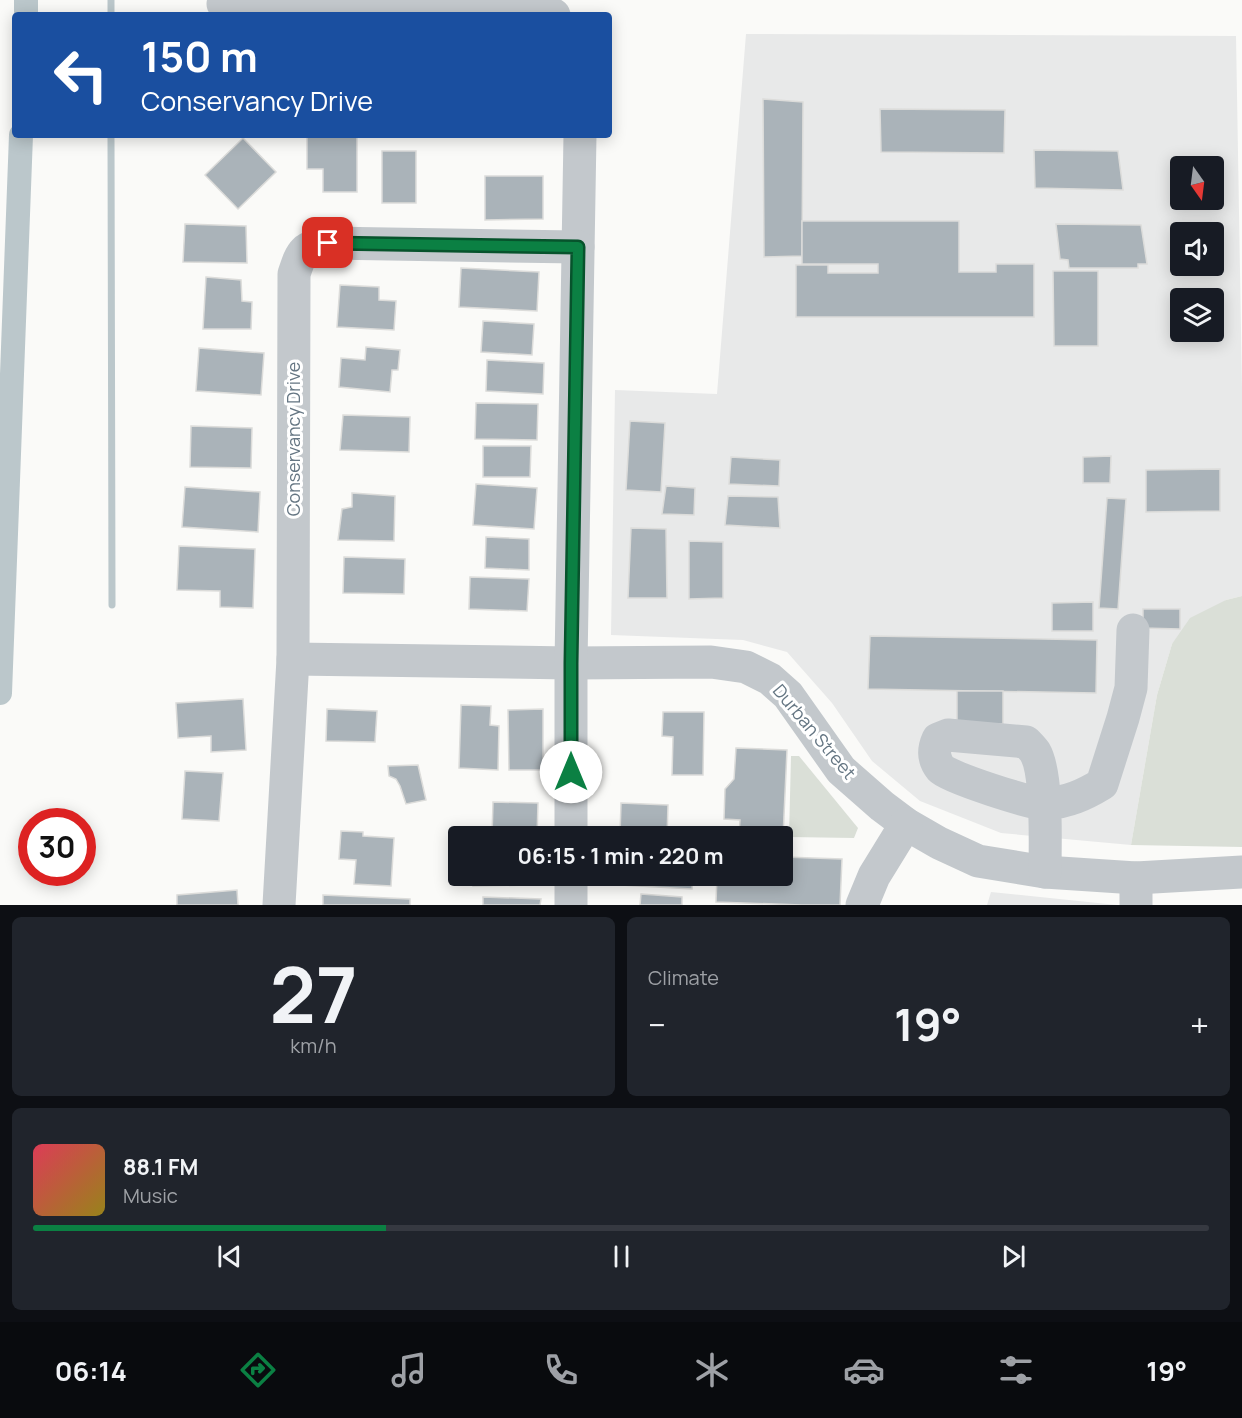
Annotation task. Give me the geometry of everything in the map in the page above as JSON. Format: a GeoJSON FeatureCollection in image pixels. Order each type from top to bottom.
{"type":"FeatureCollection","features":[{"type":"Feature","properties":{"kind":"street"},"geometry":{"type":"LineString","coordinates":[[223,4],[546,10],[549,12]]}},
{"type":"Feature","properties":{"kind":"street"},"geometry":{"type":"LineString","coordinates":[[571,826],[571,663],[580,138]]}},
{"type":"Feature","properties":{"kind":"street","name":"Conservancy Drive"},"geometry":{"type":"LineString","coordinates":[[279,905],[293,659],[294,274],[300,256],[310,246],[337,242],[578,247]]}},
{"type":"Feature","properties":{"kind":"street"},"geometry":{"type":"LineString","coordinates":[[1045,872],[1044,805],[1080,797],[1102,784],[1131,688],[1133,630]]}},
{"type":"Feature","properties":{"kind":"street","name":"Durban Street"},"geometry":{"type":"LineString","coordinates":[[293,659],[571,663],[711,662],[746,667],[770,679],[788,695],[841,770],[882,806],[906,824],[939,843],[978,861],[1136,891],[1242,872]]}},
{"type":"Feature","properties":{"kind":"street"},"geometry":{"type":"LineString","coordinates":[[862,905],[874,876],[906,824]]}},
{"type":"Feature","properties":{"kind":"street"},"geometry":{"type":"LineString","coordinates":[[571,886],[571,905]]}},
{"type":"Feature","properties":{"kind":"shaded area"},"geometry":{"type":"Polygon","coordinates":[[[746,34],[1236,36],[1242,388],[1242,596],[1226,600],[1172,644],[1157,695],[1131,845],[1001,833],[920,801],[872,761],[832,703],[787,652],[743,640],[611,635],[615,390],[717,394],[746,34]]]}},
{"type":"Feature","properties":{"kind":"shaded area"},"geometry":{"type":"Polygon","coordinates":[[[1242,596],[1242,847],[1131,845],[1157,695],[1172,644],[1190,618],[1226,600],[1242,596]]]}},
{"type":"Feature","properties":{"kind":"shaded area"},"geometry":{"type":"Polygon","coordinates":[[[791,756],[799,756],[858,828],[854,838],[793,837],[793,826],[789,826],[791,756]]]}},
{"type":"Feature","properties":{"kind":"shaded area"},"geometry":{"type":"Polygon","coordinates":[[[991,892],[1117,905],[987,905],[991,892]]]}},
{"type":"Feature","properties":{"kind":"building"},"geometry":{"type":"Polygon","coordinates":[[[763,99],[803,102],[802,256],[764,257],[763,99]]]}},
{"type":"Feature","properties":{"kind":"building"},"geometry":{"type":"Polygon","coordinates":[[[880,109],[1005,110],[1004,153],[881,152],[880,109]]]}},
{"type":"Feature","properties":{"kind":"building"},"geometry":{"type":"Polygon","coordinates":[[[243,138],[276,172],[238,209],[205,175],[243,138]]]}},
{"type":"Feature","properties":{"kind":"building"},"geometry":{"type":"Polygon","coordinates":[[[307,138],[357,138],[357,192],[323,192],[323,169],[307,169],[307,138]]]}},
{"type":"Feature","properties":{"kind":"building"},"geometry":{"type":"Polygon","coordinates":[[[1034,150],[1118,151],[1123,190],[1035,188],[1034,150]]]}},
{"type":"Feature","properties":{"kind":"building"},"geometry":{"type":"Polygon","coordinates":[[[382,151],[416,151],[416,203],[382,203],[382,151]]]}},
{"type":"Feature","properties":{"kind":"building"},"geometry":{"type":"Polygon","coordinates":[[[485,176],[543,176],[543,219],[485,220],[485,176]]]}},
{"type":"Feature","properties":{"kind":"building"},"geometry":{"type":"Polygon","coordinates":[[[802,221],[959,221],[959,272],[996,272],[996,264],[1034,264],[1034,317],[796,317],[796,265],[828,265],[828,273],[878,273],[878,264],[802,264],[802,221]]]}},
{"type":"Feature","properties":{"kind":"building"},"geometry":{"type":"Polygon","coordinates":[[[185,224],[246,226],[247,263],[183,262],[185,224]]]}},
{"type":"Feature","properties":{"kind":"building"},"geometry":{"type":"Polygon","coordinates":[[[1056,224],[1141,225],[1147,264],[1138,264],[1138,268],[1069,268],[1068,260],[1060,259],[1056,224]]]}},
{"type":"Feature","properties":{"kind":"building"},"geometry":{"type":"Polygon","coordinates":[[[461,268],[539,272],[537,311],[459,307],[461,268]]]}},
{"type":"Feature","properties":{"kind":"building"},"geometry":{"type":"Polygon","coordinates":[[[1053,271],[1098,271],[1098,346],[1054,346],[1053,271]]]}},
{"type":"Feature","properties":{"kind":"building"},"geometry":{"type":"Polygon","coordinates":[[[206,277],[241,280],[242,301],[252,302],[251,329],[203,329],[206,277]]]}},
{"type":"Feature","properties":{"kind":"building"},"geometry":{"type":"Polygon","coordinates":[[[340,285],[379,287],[379,300],[396,301],[394,330],[337,327],[340,285]]]}},
{"type":"Feature","properties":{"kind":"building"},"geometry":{"type":"Polygon","coordinates":[[[483,321],[534,324],[532,355],[481,352],[483,321]]]}},
{"type":"Feature","properties":{"kind":"building"},"geometry":{"type":"Polygon","coordinates":[[[366,347],[400,350],[398,370],[392,370],[390,392],[339,387],[341,358],[365,360],[366,347]]]}},
{"type":"Feature","properties":{"kind":"building"},"geometry":{"type":"Polygon","coordinates":[[[199,348],[264,353],[261,395],[196,391],[199,348]]]}},
{"type":"Feature","properties":{"kind":"building"},"geometry":{"type":"Polygon","coordinates":[[[487,360],[544,363],[543,394],[486,391],[487,360]]]}},
{"type":"Feature","properties":{"kind":"building"},"geometry":{"type":"Polygon","coordinates":[[[476,403],[538,404],[537,440],[475,439],[476,403]]]}},
{"type":"Feature","properties":{"kind":"building"},"geometry":{"type":"Polygon","coordinates":[[[343,415],[410,417],[409,452],[340,450],[343,415]]]}},
{"type":"Feature","properties":{"kind":"building"},"geometry":{"type":"Polygon","coordinates":[[[630,421],[665,423],[661,492],[626,490],[630,421]]]}},
{"type":"Feature","properties":{"kind":"building"},"geometry":{"type":"Polygon","coordinates":[[[191,426],[252,428],[251,468],[190,467],[191,426]]]}},
{"type":"Feature","properties":{"kind":"building"},"geometry":{"type":"Polygon","coordinates":[[[483,446],[531,446],[530,477],[483,477],[483,446]]]}},
{"type":"Feature","properties":{"kind":"building"},"geometry":{"type":"Polygon","coordinates":[[[1111,456],[1110,483],[1083,483],[1083,457],[1111,456]]]}},
{"type":"Feature","properties":{"kind":"building"},"geometry":{"type":"Polygon","coordinates":[[[731,457],[780,460],[779,486],[729,484],[731,457]]]}},
{"type":"Feature","properties":{"kind":"building"},"geometry":{"type":"Polygon","coordinates":[[[1220,469],[1220,511],[1146,512],[1146,470],[1220,469]]]}},
{"type":"Feature","properties":{"kind":"building"},"geometry":{"type":"Polygon","coordinates":[[[476,484],[537,488],[534,529],[473,525],[476,484]]]}},
{"type":"Feature","properties":{"kind":"building"},"geometry":{"type":"Polygon","coordinates":[[[666,486],[695,488],[694,515],[662,514],[666,486]]]}},
{"type":"Feature","properties":{"kind":"building"},"geometry":{"type":"Polygon","coordinates":[[[185,487],[260,492],[258,532],[182,527],[185,487]]]}},
{"type":"Feature","properties":{"kind":"building"},"geometry":{"type":"Polygon","coordinates":[[[352,493],[395,496],[394,541],[338,540],[342,509],[352,507],[352,493]]]}},
{"type":"Feature","properties":{"kind":"building"},"geometry":{"type":"Polygon","coordinates":[[[728,496],[778,497],[780,528],[725,525],[728,496]]]}},
{"type":"Feature","properties":{"kind":"building"},"geometry":{"type":"Polygon","coordinates":[[[1107,498],[1126,499],[1118,609],[1099,608],[1107,498]]]}},
{"type":"Feature","properties":{"kind":"building"},"geometry":{"type":"Polygon","coordinates":[[[631,528],[666,529],[667,598],[628,598],[631,528]]]}},
{"type":"Feature","properties":{"kind":"building"},"geometry":{"type":"Polygon","coordinates":[[[486,537],[529,539],[529,570],[485,568],[486,537]]]}},
{"type":"Feature","properties":{"kind":"building"},"geometry":{"type":"Polygon","coordinates":[[[689,541],[723,542],[723,598],[689,599],[689,541]]]}},
{"type":"Feature","properties":{"kind":"building"},"geometry":{"type":"Polygon","coordinates":[[[179,546],[255,549],[253,608],[220,607],[220,591],[177,590],[179,546]]]}},
{"type":"Feature","properties":{"kind":"building"},"geometry":{"type":"Polygon","coordinates":[[[344,557],[405,559],[404,594],[343,593],[344,557]]]}},
{"type":"Feature","properties":{"kind":"building"},"geometry":{"type":"Polygon","coordinates":[[[470,577],[529,579],[527,611],[469,609],[470,577]]]}},
{"type":"Feature","properties":{"kind":"building"},"geometry":{"type":"Polygon","coordinates":[[[1093,602],[1093,631],[1052,631],[1052,603],[1093,602]]]}},
{"type":"Feature","properties":{"kind":"building"},"geometry":{"type":"Polygon","coordinates":[[[1143,609],[1180,609],[1180,629],[1143,628],[1143,609]]]}},
{"type":"Feature","properties":{"kind":"building"},"geometry":{"type":"Polygon","coordinates":[[[870,636],[1097,640],[1096,693],[868,689],[870,636]]]}},
{"type":"Feature","properties":{"kind":"building"},"geometry":{"type":"Polygon","coordinates":[[[957,691],[1003,691],[1003,724],[957,724],[957,691]]]}},
{"type":"Feature","properties":{"kind":"building"},"geometry":{"type":"Polygon","coordinates":[[[243,699],[246,750],[211,752],[211,736],[178,738],[176,703],[243,699]]]}},
{"type":"Feature","properties":{"kind":"building"},"geometry":{"type":"Polygon","coordinates":[[[461,705],[491,706],[490,725],[499,726],[498,770],[459,768],[461,705]]]}},
{"type":"Feature","properties":{"kind":"building"},"geometry":{"type":"Polygon","coordinates":[[[327,709],[377,711],[375,742],[326,741],[327,709]]]}},
{"type":"Feature","properties":{"kind":"building"},"geometry":{"type":"Polygon","coordinates":[[[543,709],[543,770],[509,770],[508,710],[543,709]]]}},
{"type":"Feature","properties":{"kind":"building"},"geometry":{"type":"Polygon","coordinates":[[[663,712],[704,712],[703,775],[672,775],[673,737],[662,736],[663,712]]]}},
{"type":"Feature","properties":{"kind":"building"},"geometry":{"type":"Polygon","coordinates":[[[736,748],[787,750],[784,826],[740,826],[740,820],[724,819],[725,789],[734,779],[736,748]]]}},
{"type":"Feature","properties":{"kind":"building"},"geometry":{"type":"Polygon","coordinates":[[[418,765],[426,800],[406,804],[396,779],[389,776],[388,766],[418,765]]]}},
{"type":"Feature","properties":{"kind":"building"},"geometry":{"type":"Polygon","coordinates":[[[185,771],[223,773],[219,821],[182,819],[185,771]]]}},
{"type":"Feature","properties":{"kind":"building"},"geometry":{"type":"Polygon","coordinates":[[[493,802],[538,803],[537,826],[492,826],[493,802]]]}},
{"type":"Feature","properties":{"kind":"building"},"geometry":{"type":"Polygon","coordinates":[[[621,803],[668,805],[667,826],[620,826],[621,803]]]}},
{"type":"Feature","properties":{"kind":"building"},"geometry":{"type":"Polygon","coordinates":[[[341,831],[363,832],[363,836],[394,838],[391,886],[354,884],[356,860],[339,859],[341,831]]]}},
{"type":"Feature","properties":{"kind":"building"},"geometry":{"type":"Polygon","coordinates":[[[793,857],[842,859],[840,905],[716,902],[717,886],[793,886],[793,857]]]}},
{"type":"Feature","properties":{"kind":"building"},"geometry":{"type":"Polygon","coordinates":[[[639,886],[692,886],[692,889],[639,886]]]}},
{"type":"Feature","properties":{"kind":"building"},"geometry":{"type":"Polygon","coordinates":[[[237,890],[238,905],[177,905],[177,895],[237,890]]]}},
{"type":"Feature","properties":{"kind":"building"},"geometry":{"type":"Polygon","coordinates":[[[641,894],[682,897],[682,905],[640,905],[641,894]]]}},
{"type":"Feature","properties":{"kind":"building"},"geometry":{"type":"Polygon","coordinates":[[[323,895],[410,899],[410,905],[323,905],[323,895]]]}},
{"type":"Feature","properties":{"kind":"building"},"geometry":{"type":"Polygon","coordinates":[[[483,897],[541,899],[540,905],[483,905],[483,897]]]}},
{"type":"Feature","properties":{"kind":"waterway"},"geometry":{"type":"LineString","coordinates":[[26,0],[26,12]]}},
{"type":"Feature","properties":{"kind":"waterway"},"geometry":{"type":"LineString","coordinates":[[111,0],[111,12]]}},
{"type":"Feature","properties":{"kind":"waterway"},"geometry":{"type":"LineString","coordinates":[[0,693],[21,138]]}},
{"type":"Feature","properties":{"kind":"waterway"},"geometry":{"type":"LineString","coordinates":[[111,138],[112,605]]}},
{"type":"Feature","properties":{"kind":"route"},"geometry":{"type":"LineString","coordinates":[[328,243],[578,247],[571,772]]}}]}
